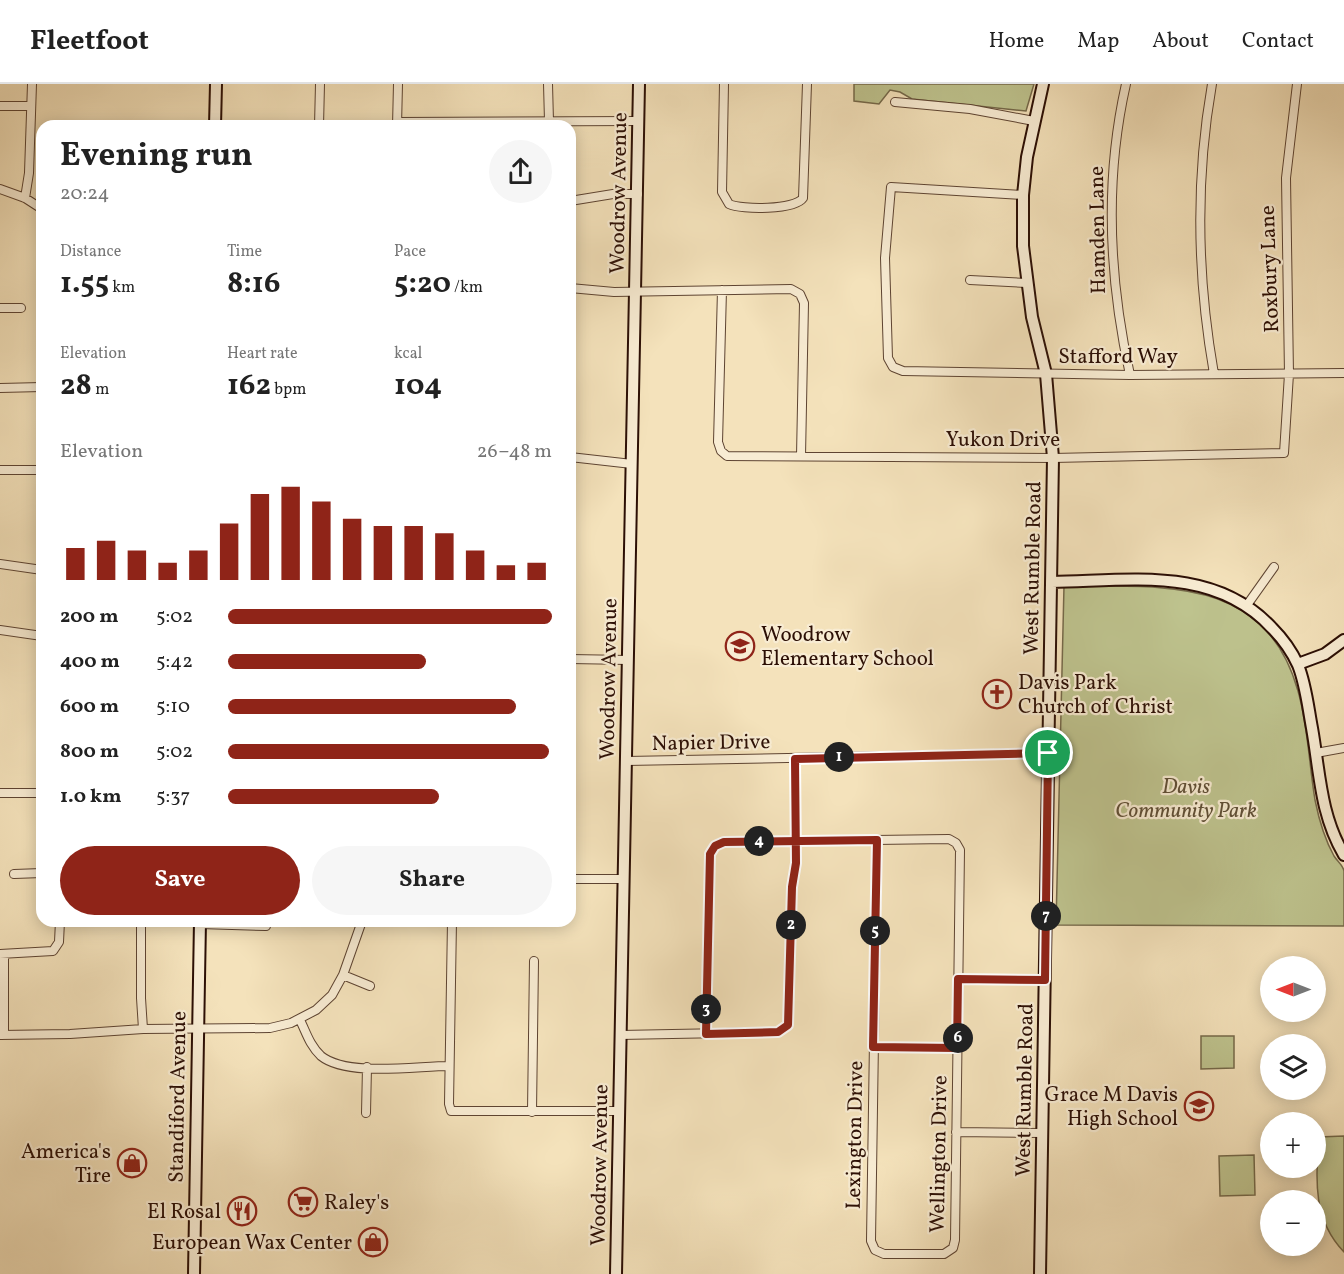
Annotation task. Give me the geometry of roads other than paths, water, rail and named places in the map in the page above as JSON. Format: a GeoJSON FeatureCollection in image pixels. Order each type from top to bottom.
{"type":"FeatureCollection","features":[{"type":"Feature","properties":{"kind":"street"},"geometry":{"type":"LineString","coordinates":[[25,198],[29,173],[32,84]]}},
{"type":"Feature","properties":{"kind":"street"},"geometry":{"type":"LineString","coordinates":[[215,120],[216,84]]}},
{"type":"Feature","properties":{"kind":"street"},"geometry":{"type":"LineString","coordinates":[[319,120],[320,84]]}},
{"type":"Feature","properties":{"kind":"street"},"geometry":{"type":"LineString","coordinates":[[397,120],[398,84]]}},
{"type":"Feature","properties":{"kind":"street"},"geometry":{"type":"LineString","coordinates":[[548,84],[549,120]]}},
{"type":"Feature","properties":{"kind":"street","name":"Woodrow Avenue"},"geometry":{"type":"LineString","coordinates":[[616,1274],[639,84]]}},
{"type":"Feature","properties":{"kind":"street"},"geometry":{"type":"LineString","coordinates":[[724,84],[722,192],[726,202],[740,207],[792,206],[803,198],[807,84]]}},
{"type":"Feature","properties":{"kind":"street","name":"West Rumble Road"},"geometry":{"type":"LineString","coordinates":[[1040,1274],[1053,458],[1046,374],[1026,283],[1023,195],[1034,121],[1043,84]]}},
{"type":"Feature","properties":{"kind":"street","name":"Hamden Lane"},"geometry":{"type":"LineString","coordinates":[[1126,84],[1115,150],[1111,215],[1117,308],[1130,375]]}},
{"type":"Feature","properties":{"kind":"street"},"geometry":{"type":"LineString","coordinates":[[1212,84],[1202,163],[1199,242],[1205,318],[1214,374]]}},
{"type":"Feature","properties":{"kind":"street","name":"Roxbury Lane"},"geometry":{"type":"LineString","coordinates":[[1284,453],[1289,374],[1286,178],[1297,84]]}},
{"type":"Feature","properties":{"kind":"street"},"geometry":{"type":"LineString","coordinates":[[895,102],[970,109],[1034,121]]}},
{"type":"Feature","properties":{"kind":"street"},"geometry":{"type":"LineString","coordinates":[[0,106],[31,106]]}},
{"type":"Feature","properties":{"kind":"street"},"geometry":{"type":"LineString","coordinates":[[576,121],[639,120]]}},
{"type":"Feature","properties":{"kind":"street","name":"Stafford Way"},"geometry":{"type":"LineString","coordinates":[[1023,195],[891,187],[884,290],[888,358],[893,367],[903,371],[1046,374],[1344,373]]}},
{"type":"Feature","properties":{"kind":"street"},"geometry":{"type":"LineString","coordinates":[[0,189],[25,198],[36,205]]}},
{"type":"Feature","properties":{"kind":"street"},"geometry":{"type":"LineString","coordinates":[[576,200],[604,195],[638,194]]}},
{"type":"Feature","properties":{"kind":"street"},"geometry":{"type":"LineString","coordinates":[[970,280],[1026,283]]}},
{"type":"Feature","properties":{"kind":"street"},"geometry":{"type":"LineString","coordinates":[[576,288],[635,291],[791,290],[800,294],[804,303],[801,456]]}},
{"type":"Feature","properties":{"kind":"street","name":"Yukon Drive"},"geometry":{"type":"LineString","coordinates":[[722,290],[718,442],[722,453],[730,457],[1053,458],[1284,453]]}},
{"type":"Feature","properties":{"kind":"street"},"geometry":{"type":"LineString","coordinates":[[0,308],[21,308]]}},
{"type":"Feature","properties":{"kind":"street"},"geometry":{"type":"LineString","coordinates":[[0,388],[36,387]]}},
{"type":"Feature","properties":{"kind":"street"},"geometry":{"type":"LineString","coordinates":[[576,459],[632,464]]}},
{"type":"Feature","properties":{"kind":"street"},"geometry":{"type":"LineString","coordinates":[[0,470],[36,470]]}},
{"type":"Feature","properties":{"kind":"street"},"geometry":{"type":"LineString","coordinates":[[0,564],[36,569]]}},
{"type":"Feature","properties":{"kind":"street"},"geometry":{"type":"LineString","coordinates":[[1247,605],[1274,567]]}},
{"type":"Feature","properties":{"kind":"street"},"geometry":{"type":"LineString","coordinates":[[1052,582],[1185,582],[1214,589],[1247,605],[1278,634],[1298,664],[1306,694],[1325,813],[1344,855]]}},
{"type":"Feature","properties":{"kind":"street"},"geometry":{"type":"LineString","coordinates":[[0,630],[36,635]]}},
{"type":"Feature","properties":{"kind":"street"},"geometry":{"type":"LineString","coordinates":[[1298,664],[1325,654],[1344,640]]}},
{"type":"Feature","properties":{"kind":"street"},"geometry":{"type":"LineString","coordinates":[[576,659],[628,660]]}},
{"type":"Feature","properties":{"kind":"street"},"geometry":{"type":"LineString","coordinates":[[1316,753],[1344,748]]}},
{"type":"Feature","properties":{"kind":"street","name":"Napier Drive"},"geometry":{"type":"LineString","coordinates":[[626,761],[1048,753]]}},
{"type":"Feature","properties":{"kind":"street"},"geometry":{"type":"LineString","coordinates":[[620,1035],[778,1032],[785,1029],[789,1020],[791,909],[796,841],[795,759]]}},
{"type":"Feature","properties":{"kind":"street"},"geometry":{"type":"LineString","coordinates":[[0,794],[36,793]]}},
{"type":"Feature","properties":{"kind":"street","name":"Wellington Drive"},"geometry":{"type":"LineString","coordinates":[[877,840],[949,839],[956,843],[960,850],[955,1240],[951,1250]]}},
{"type":"Feature","properties":{"kind":"street"},"geometry":{"type":"LineString","coordinates":[[706,1034],[710,854],[714,847],[724,842],[877,840]]}},
{"type":"Feature","properties":{"kind":"street","name":"Lexington Drive"},"geometry":{"type":"LineString","coordinates":[[877,840],[871,1241],[875,1250],[884,1254],[944,1254],[951,1250]]}},
{"type":"Feature","properties":{"kind":"street"},"geometry":{"type":"LineString","coordinates":[[14,874],[36,873]]}},
{"type":"Feature","properties":{"kind":"street"},"geometry":{"type":"LineString","coordinates":[[576,879],[624,879]]}},
{"type":"Feature","properties":{"kind":"street"},"geometry":{"type":"LineString","coordinates":[[60,927],[56,949],[48,952],[2,954],[2,1035],[70,1034],[143,1029],[270,1028],[300,1020],[324,1003],[343,975],[360,927]]}},
{"type":"Feature","properties":{"kind":"street"},"geometry":{"type":"LineString","coordinates":[[141,927],[143,1029]]}},
{"type":"Feature","properties":{"kind":"street","name":"Standiford Avenue"},"geometry":{"type":"LineString","coordinates":[[194,1274],[200,927]]}},
{"type":"Feature","properties":{"kind":"street"},"geometry":{"type":"LineString","coordinates":[[452,927],[449,1066],[451,1111],[619,1111]]}},
{"type":"Feature","properties":{"kind":"street"},"geometry":{"type":"LineString","coordinates":[[532,1112],[534,961]]}},
{"type":"Feature","properties":{"kind":"street"},"geometry":{"type":"LineString","coordinates":[[343,975],[370,986]]}},
{"type":"Feature","properties":{"kind":"street"},"geometry":{"type":"LineString","coordinates":[[958,979],[1045,980]]}},
{"type":"Feature","properties":{"kind":"street"},"geometry":{"type":"LineString","coordinates":[[300,1020],[310,1042],[321,1055],[347,1067],[449,1066]]}},
{"type":"Feature","properties":{"kind":"street"},"geometry":{"type":"LineString","coordinates":[[873,1047],[957,1048]]}},
{"type":"Feature","properties":{"kind":"street"},"geometry":{"type":"LineString","coordinates":[[366,1067],[366,1113]]}},
{"type":"Feature","properties":{"kind":"street"},"geometry":{"type":"LineString","coordinates":[[956,1132],[1042,1134]]}},
{"type":"Feature","properties":{"kind":"place","name":"Woodrow Elementary School"},"geometry":{"type":"Point","coordinates":[740,646]}},
{"type":"Feature","properties":{"kind":"place","name":"Davis Park Church of Christ"},"geometry":{"type":"Point","coordinates":[997,694]}},
{"type":"Feature","properties":{"kind":"place","name":"Grace M Davis High School"},"geometry":{"type":"Point","coordinates":[1199,1106]}},
{"type":"Feature","properties":{"kind":"place","name":"America's Tire"},"geometry":{"type":"Point","coordinates":[132,1163]}},
{"type":"Feature","properties":{"kind":"place","name":"Raley's"},"geometry":{"type":"Point","coordinates":[303,1202]}},
{"type":"Feature","properties":{"kind":"place","name":"El Rosal"},"geometry":{"type":"Point","coordinates":[242,1211]}},
{"type":"Feature","properties":{"kind":"place","name":"European Wax Center"},"geometry":{"type":"Point","coordinates":[373,1242]}},
{"type":"Feature","properties":{"kind":"park label","name":"Davis Community Park"},"geometry":{"type":"Point","coordinates":[1186,798]}}]}
